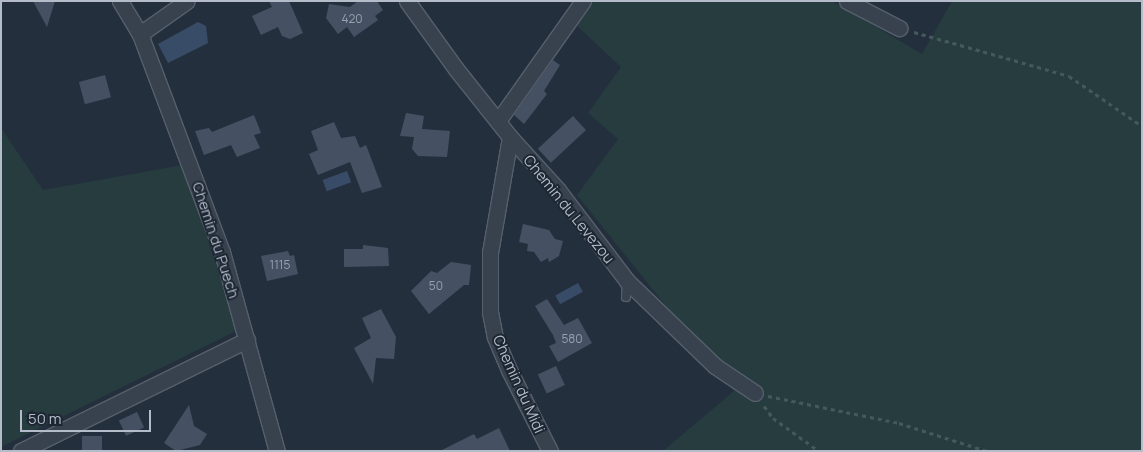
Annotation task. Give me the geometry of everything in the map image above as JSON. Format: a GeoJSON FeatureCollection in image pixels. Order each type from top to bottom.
{"type":"FeatureCollection","features":[{"type":"Feature","properties":{"kind":"street","name":"Chemin du Puech"},"geometry":{"type":"LineString","coordinates":[[120,1],[140,34],[222,252],[277,451]]}},
{"type":"Feature","properties":{"kind":"street"},"geometry":{"type":"LineString","coordinates":[[140,34],[187,1]]}},
{"type":"Feature","properties":{"kind":"street","name":"Chemin du Levezou"},"geometry":{"type":"LineString","coordinates":[[407,1],[510,137],[558,190],[626,289],[715,366],[756,393]]}},
{"type":"Feature","properties":{"kind":"street"},"geometry":{"type":"LineString","coordinates":[[498,121],[583,1]]}},
{"type":"Feature","properties":{"kind":"street"},"geometry":{"type":"LineString","coordinates":[[847,1],[899,28]]}},
{"type":"Feature","properties":{"kind":"street","name":"Chemin du Midi"},"geometry":{"type":"LineString","coordinates":[[510,137],[490,253],[490,312],[495,337],[509,370],[550,451]]}},
{"type":"Feature","properties":{"kind":"street"},"geometry":{"type":"LineString","coordinates":[[21,451],[247,340]]}},
{"type":"Feature","properties":{"kind":"path"},"geometry":{"type":"LineString","coordinates":[[899,28],[1068,76],[1142,126]]}},
{"type":"Feature","properties":{"kind":"path"},"geometry":{"type":"LineString","coordinates":[[756,393],[773,418],[819,451]]}},
{"type":"Feature","properties":{"kind":"path"},"geometry":{"type":"LineString","coordinates":[[756,393],[899,423],[987,451]]}},
{"type":"Feature","properties":{"kind":"green space"},"geometry":{"type":"Polygon","coordinates":[[[594,1],[832,1],[922,54],[952,1],[1142,1],[1142,451],[663,451],[734,391],[577,195],[618,139],[588,113],[621,67],[576,25],[594,1]]]}},
{"type":"Feature","properties":{"kind":"green space"},"geometry":{"type":"Polygon","coordinates":[[[1,128],[43,190],[183,165],[238,330],[1,447],[1,128]]]}},
{"type":"Feature","properties":{"kind":"water"},"geometry":{"type":"Polygon","coordinates":[[[198,22],[206,26],[208,43],[168,63],[158,44],[198,22]]]}},
{"type":"Feature","properties":{"kind":"water"},"geometry":{"type":"Polygon","coordinates":[[[347,171],[351,182],[327,191],[323,180],[347,171]]]}},
{"type":"Feature","properties":{"kind":"water"},"geometry":{"type":"Polygon","coordinates":[[[578,283],[583,292],[560,304],[555,296],[578,283]]]}},
{"type":"Feature","properties":{"kind":"building"},"geometry":{"type":"Polygon","coordinates":[[[33,1],[55,1],[47,27],[33,1]]]}},
{"type":"Feature","properties":{"kind":"building"},"geometry":{"type":"Polygon","coordinates":[[[269,1],[289,1],[303,33],[290,39],[282,36],[278,27],[261,35],[252,16],[272,7],[269,1]]]}},
{"type":"Feature","properties":{"kind":"building"},"geometry":{"type":"Polygon","coordinates":[[[358,1],[377,1],[383,10],[375,16],[378,20],[354,37],[347,27],[338,34],[326,18],[329,4],[350,7],[358,1]]]}},
{"type":"Feature","properties":{"kind":"building"},"geometry":{"type":"Polygon","coordinates":[[[553,60],[560,65],[544,91],[547,94],[524,124],[514,115],[553,60]]]}},
{"type":"Feature","properties":{"kind":"building"},"geometry":{"type":"Polygon","coordinates":[[[105,75],[111,97],[85,104],[79,82],[105,75]]]}},
{"type":"Feature","properties":{"kind":"building"},"geometry":{"type":"Polygon","coordinates":[[[406,113],[424,116],[422,129],[450,131],[447,157],[418,156],[412,149],[414,137],[400,136],[406,113]]]}},
{"type":"Feature","properties":{"kind":"building"},"geometry":{"type":"Polygon","coordinates":[[[254,115],[261,133],[254,135],[260,148],[237,157],[231,145],[204,155],[195,131],[209,128],[212,132],[254,115]]]}},
{"type":"Feature","properties":{"kind":"building"},"geometry":{"type":"Polygon","coordinates":[[[573,116],[586,130],[551,163],[538,149],[573,116]]]}},
{"type":"Feature","properties":{"kind":"building"},"geometry":{"type":"Polygon","coordinates":[[[334,122],[341,138],[355,136],[360,148],[366,145],[382,187],[362,193],[350,162],[318,175],[309,154],[318,150],[311,131],[334,122]]]}},
{"type":"Feature","properties":{"kind":"building"},"geometry":{"type":"Polygon","coordinates":[[[523,224],[549,230],[555,239],[563,241],[559,256],[549,262],[548,258],[541,262],[534,252],[527,251],[528,244],[519,242],[523,224]]]}},
{"type":"Feature","properties":{"kind":"building"},"geometry":{"type":"Polygon","coordinates":[[[363,245],[388,248],[389,266],[344,267],[344,249],[363,249],[363,245]]]}},
{"type":"Feature","properties":{"kind":"building"},"geometry":{"type":"Polygon","coordinates":[[[288,251],[290,256],[294,255],[298,274],[267,281],[261,256],[288,251]]]}},
{"type":"Feature","properties":{"kind":"building"},"geometry":{"type":"Polygon","coordinates":[[[451,262],[471,265],[469,285],[464,285],[429,314],[411,291],[431,271],[437,273],[451,262]]]}},
{"type":"Feature","properties":{"kind":"building"},"geometry":{"type":"Polygon","coordinates":[[[547,299],[564,325],[578,318],[592,343],[558,362],[549,346],[556,343],[553,335],[535,306],[547,299]]]}},
{"type":"Feature","properties":{"kind":"building"},"geometry":{"type":"Polygon","coordinates":[[[381,309],[396,337],[394,359],[376,358],[373,384],[354,348],[371,338],[362,318],[381,309]]]}},
{"type":"Feature","properties":{"kind":"building"},"geometry":{"type":"Polygon","coordinates":[[[556,366],[565,385],[547,393],[538,374],[556,366]]]}},
{"type":"Feature","properties":{"kind":"building"},"geometry":{"type":"Polygon","coordinates":[[[189,405],[194,426],[207,434],[200,445],[176,451],[164,443],[189,405]]]}},
{"type":"Feature","properties":{"kind":"building"},"geometry":{"type":"Polygon","coordinates":[[[137,412],[144,427],[126,436],[119,420],[137,412]]]}},
{"type":"Feature","properties":{"kind":"building"},"geometry":{"type":"Polygon","coordinates":[[[499,428],[510,451],[440,451],[474,434],[477,439],[499,428]]]}},
{"type":"Feature","properties":{"kind":"building"},"geometry":{"type":"Polygon","coordinates":[[[82,436],[102,436],[102,451],[82,451],[82,436]]]}}]}
